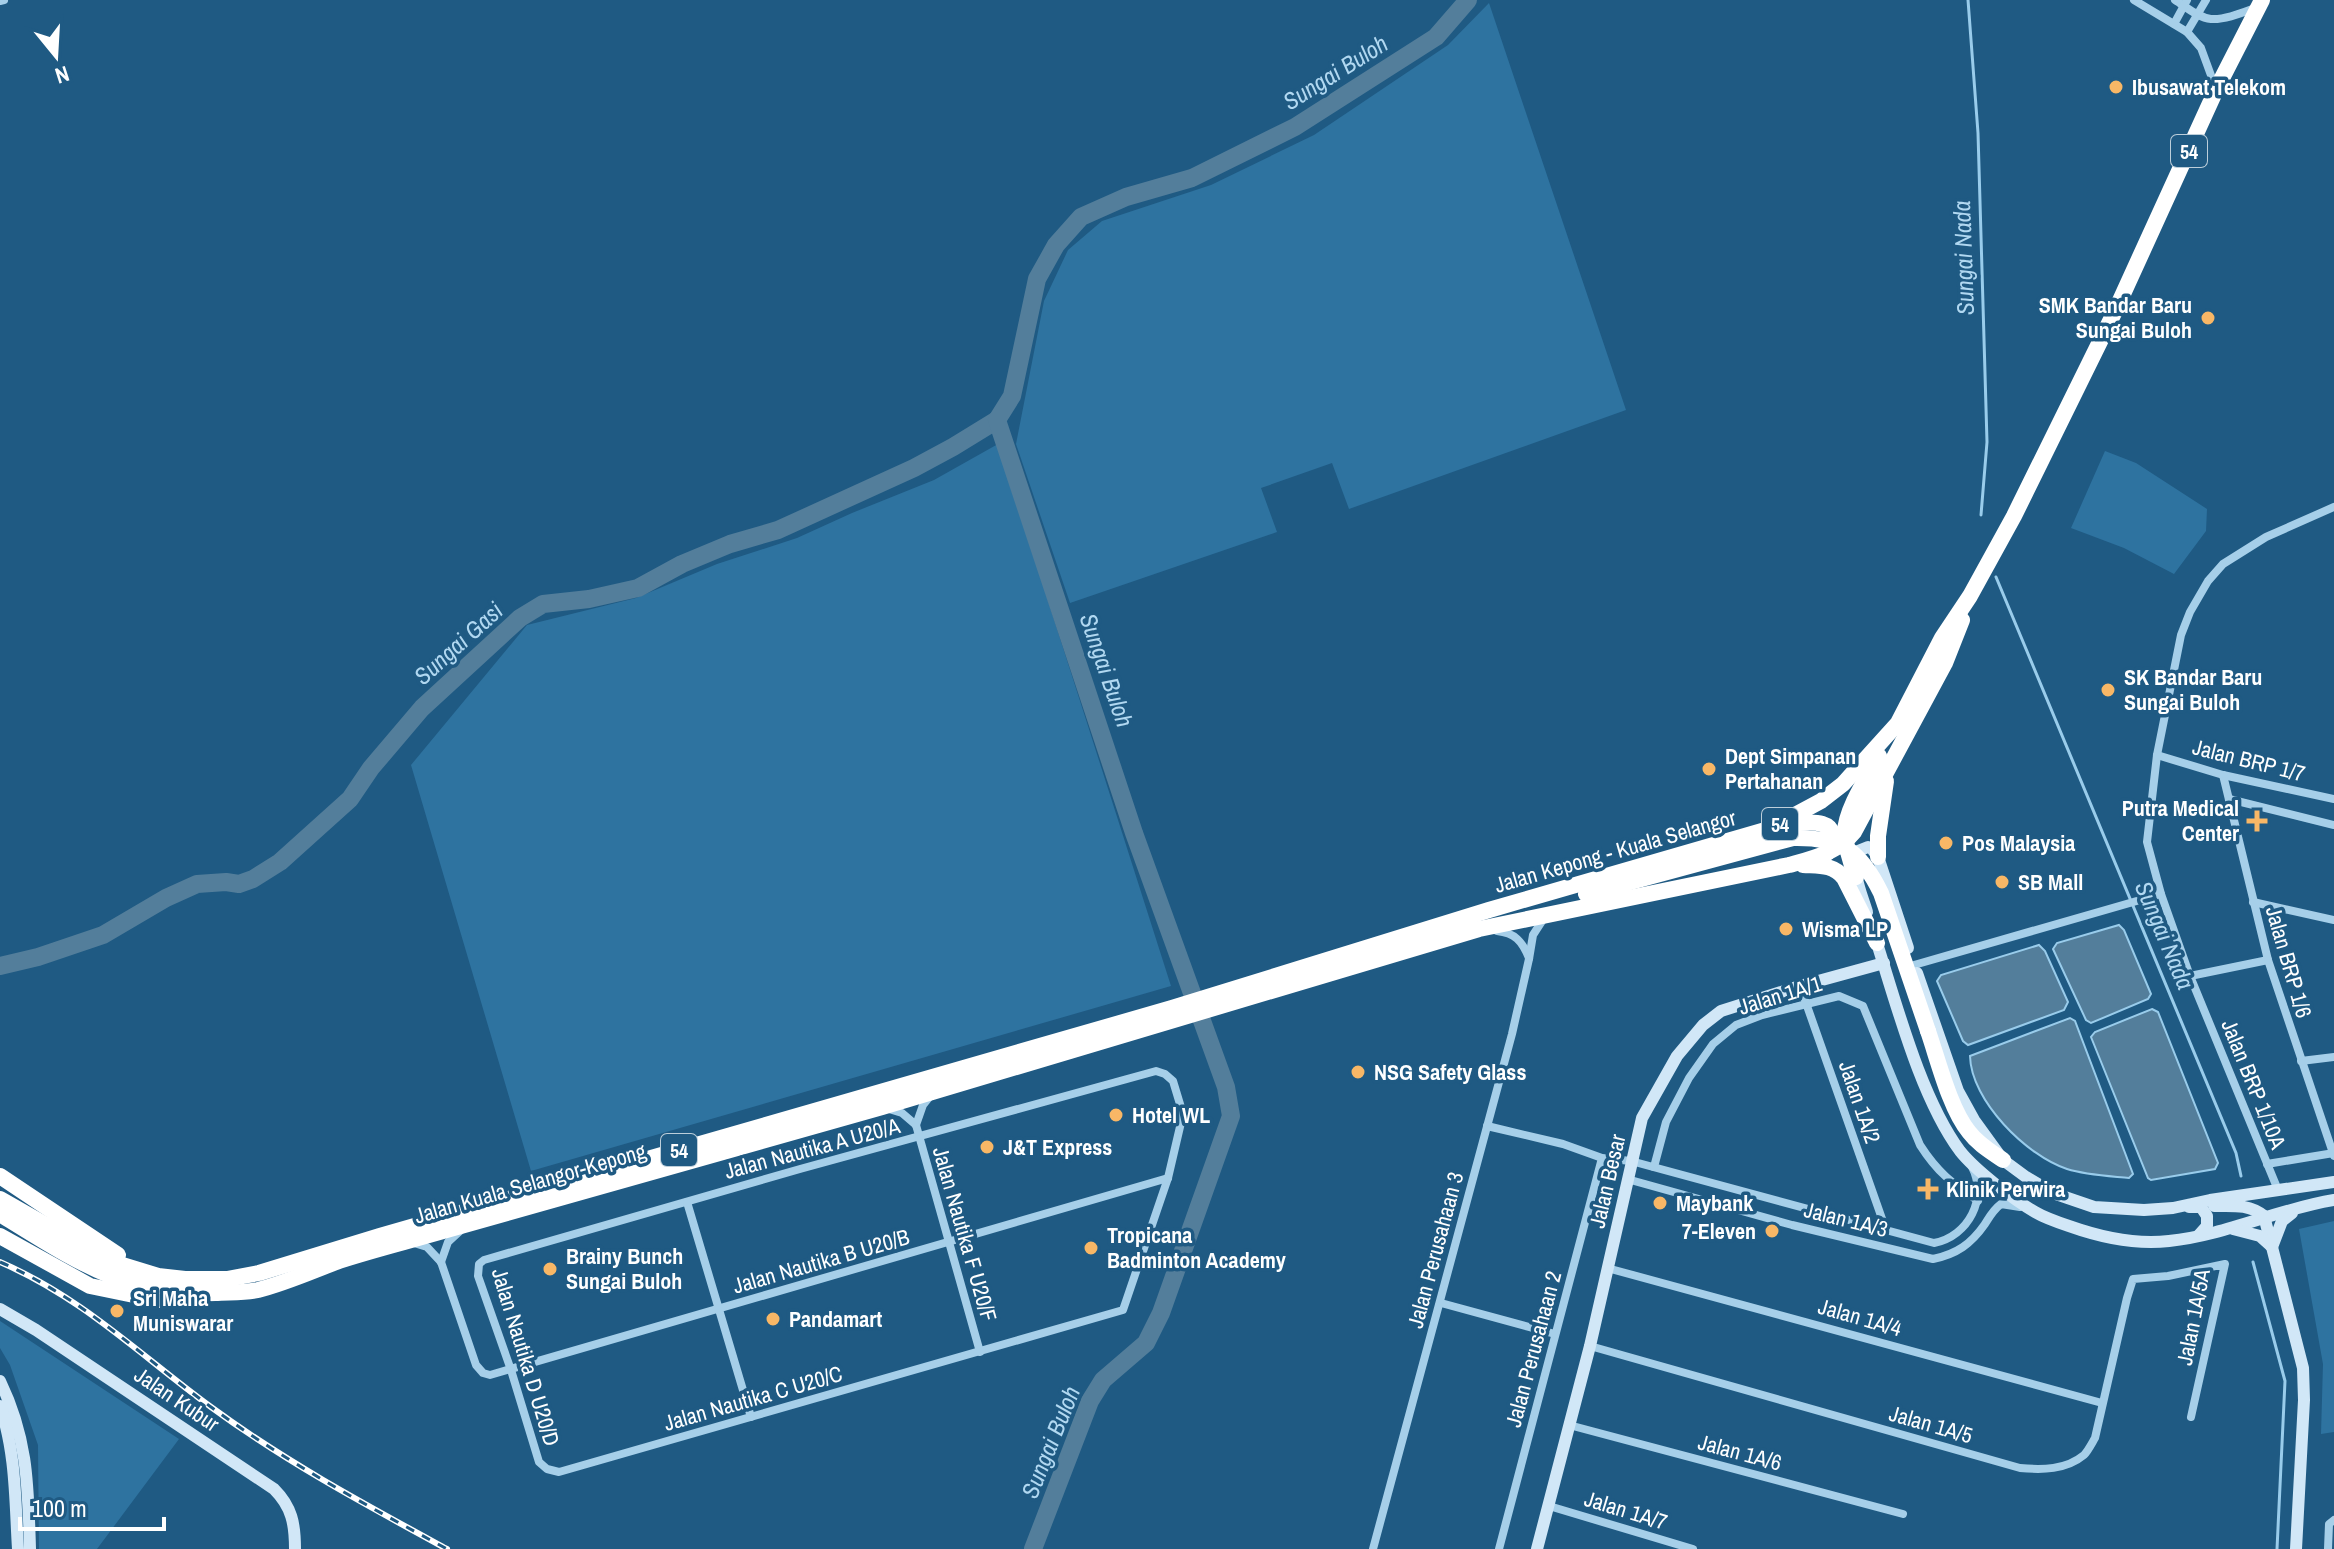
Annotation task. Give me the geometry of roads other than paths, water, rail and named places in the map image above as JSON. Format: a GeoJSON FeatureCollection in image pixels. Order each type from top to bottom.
{"type":"FeatureCollection","features":[{"type":"Feature","properties":{"kind":"highway","name":"Jalan Kepong - Kuala Selangor"},"geometry":{"type":"LineString","coordinates":[[1211,1003],[1489,910],[1769,829],[1821,801],[1843,784],[1898,723],[1942,638],[1970,596],[2014,516],[2090,364],[2216,90],[2260,3]]}},
{"type":"Feature","properties":{"kind":"highway","name":"Jalan Kepong - Kuala Selangor"},"geometry":{"type":"LineString","coordinates":[[1827,854],[1847,841],[1854,832],[1945,663],[1970,596]]}},
{"type":"Feature","properties":{"kind":"highway"},"geometry":{"type":"LineString","coordinates":[[1856,877],[1846,823],[1860,790],[1898,723]]}},
{"type":"Feature","properties":{"kind":"highway"},"geometry":{"type":"LineString","coordinates":[[1878,857],[1888,767]]}},
{"type":"Feature","properties":{"kind":"highway"},"geometry":{"type":"LineString","coordinates":[[1769,829],[1797,823],[1823,824],[1830,828],[1833,835],[1827,854]]}},
{"type":"Feature","properties":{"kind":"highway"},"geometry":{"type":"LineString","coordinates":[[1489,910],[1529,907],[1586,894],[1793,838],[1818,838],[1835,843],[1864,862],[1881,893],[1955,1107],[1966,1129],[1982,1146],[2003,1160]]}},
{"type":"Feature","properties":{"kind":"highway","name":"54"},"geometry":{"type":"LineString","coordinates":[[1546,915],[1789,865],[1827,854]]}},
{"type":"Feature","properties":{"kind":"highway"},"geometry":{"type":"LineString","coordinates":[[1789,865],[1824,866],[1839,871],[1877,943]]}},
{"type":"Feature","properties":{"kind":"highway","name":"Jalan Kepong - Kuala Selangor"},"geometry":{"type":"LineString","coordinates":[[1174,1014],[1479,929],[1546,915]]}},
{"type":"Feature","properties":{"kind":"highway","name":"Jalan Kuala Selangor-Kepong"},"geometry":{"type":"LineString","coordinates":[[0,1214],[80,1263],[129,1283],[189,1295],[254,1291],[341,1260],[935,1092],[1174,1014]]}},
{"type":"Feature","properties":{"kind":"highway","name":"Jalan Kuala Selangor-Kepong"},"geometry":{"type":"LineString","coordinates":[[0,1199],[109,1261],[158,1276],[227,1279],[259,1273],[380,1236],[1174,1014]]}},
{"type":"Feature","properties":{"kind":"highway"},"geometry":{"type":"LineString","coordinates":[[0,1176],[118,1255],[185,1279]]}},
{"type":"Feature","properties":{"kind":"highway"},"geometry":{"type":"LineString","coordinates":[[0,1236],[90,1286],[138,1297],[191,1302],[224,1299],[254,1291]]}},
{"type":"Feature","properties":{"kind":"main road"},"geometry":{"type":"LineString","coordinates":[[2296,1549],[2303,1368],[2264,1216],[2255,1209],[2238,1205],[2144,1210],[2094,1207],[2053,1193],[2003,1160],[1974,1120],[1958,1091],[1878,857],[1868,847],[1858,851],[1856,877],[1910,1045],[1937,1113],[1968,1159],[2036,1213],[2095,1235],[2166,1242],[2195,1238],[2264,1216],[2334,1200]]}},
{"type":"Feature","properties":{"kind":"main road","name":"Jalan Besar"},"geometry":{"type":"LineString","coordinates":[[1537,1549],[1590,1346],[1642,1118],[1677,1056],[1703,1025],[1721,1011],[1884,963]]}},
{"type":"Feature","properties":{"kind":"main road"},"geometry":{"type":"LineString","coordinates":[[2173,1208],[2334,1182]]}},
{"type":"Feature","properties":{"kind":"main road"},"geometry":{"type":"LineString","coordinates":[[2195,1238],[2203,1232],[2208,1221],[2201,1207]]}},
{"type":"Feature","properties":{"kind":"main road"},"geometry":{"type":"LineString","coordinates":[[2272,1247],[2282,1221],[2298,1208]]}},
{"type":"Feature","properties":{"kind":"main road"},"geometry":{"type":"LineString","coordinates":[[2226,1228],[2260,1236],[2272,1247]]}},
{"type":"Feature","properties":{"kind":"main road","name":"Jalan Kubur"},"geometry":{"type":"LineString","coordinates":[[0,1309],[274,1489],[291,1511],[295,1549]]}},
{"type":"Feature","properties":{"kind":"main road"},"geometry":{"type":"LineString","coordinates":[[0,1381],[11,1404],[25,1452],[30,1549]]}},
{"type":"Feature","properties":{"kind":"main road"},"geometry":{"type":"LineString","coordinates":[[0,1406],[9,1431],[12,1454],[18,1549]]}},
{"type":"Feature","properties":{"kind":"street"},"geometry":{"type":"LineString","coordinates":[[2134,0],[2187,32],[2201,48],[2216,90]]}},
{"type":"Feature","properties":{"kind":"street"},"geometry":{"type":"LineString","coordinates":[[2175,0],[2186,3],[2198,14],[2211,19],[2235,15],[2260,3]]}},
{"type":"Feature","properties":{"kind":"street"},"geometry":{"type":"LineString","coordinates":[[2187,32],[2206,0]]}},
{"type":"Feature","properties":{"kind":"street"},"geometry":{"type":"LineString","coordinates":[[2174,24],[2186,3]]}},
{"type":"Feature","properties":{"kind":"street","name":"Jalan BRP 1/10A"},"geometry":{"type":"LineString","coordinates":[[2278,1190],[2190,976],[2161,894],[2147,842],[2157,755],[2181,635],[2190,612],[2208,581],[2223,564],[2266,537],[2334,507]]}},
{"type":"Feature","properties":{"kind":"street","name":"Jalan BRP 1/7"},"geometry":{"type":"LineString","coordinates":[[2157,755],[2223,775],[2334,799]]}},
{"type":"Feature","properties":{"kind":"street","name":"Jalan BRP 1/6"},"geometry":{"type":"LineString","coordinates":[[2223,775],[2268,960],[2334,1154]]}},
{"type":"Feature","properties":{"kind":"street"},"geometry":{"type":"LineString","coordinates":[[2229,799],[2334,825]]}},
{"type":"Feature","properties":{"kind":"street"},"geometry":{"type":"LineString","coordinates":[[1914,965],[2161,894]]}},
{"type":"Feature","properties":{"kind":"street"},"geometry":{"type":"LineString","coordinates":[[2253,902],[2334,920]]}},
{"type":"Feature","properties":{"kind":"street","name":"Jalan Perusahaan 3"},"geometry":{"type":"LineString","coordinates":[[1373,1549],[1441,1303],[1533,935],[1546,915]]}},
{"type":"Feature","properties":{"kind":"street"},"geometry":{"type":"LineString","coordinates":[[1479,929],[1508,932],[1519,938],[1529,959]]}},
{"type":"Feature","properties":{"kind":"street"},"geometry":{"type":"LineString","coordinates":[[2190,976],[2268,960]]}},
{"type":"Feature","properties":{"kind":"street","name":"Jalan 1A/2"},"geometry":{"type":"LineString","coordinates":[[1800,986],[1886,1230]]}},
{"type":"Feature","properties":{"kind":"street","name":"Jalan 1A/1"},"geometry":{"type":"LineString","coordinates":[[1654,1167],[1666,1122],[1689,1078],[1713,1044],[1736,1025],[1762,1015],[1839,996],[1863,1006],[1920,1145],[1942,1175],[1978,1201]]}},
{"type":"Feature","properties":{"kind":"street"},"geometry":{"type":"LineString","coordinates":[[2301,1061],[2334,1057]]}},
{"type":"Feature","properties":{"kind":"street","name":"Jalan Nautika A U20/A"},"geometry":{"type":"LineString","coordinates":[[479,1264],[491,1257],[1156,1071],[1173,1081],[1183,1114],[1168,1178]]}},
{"type":"Feature","properties":{"kind":"street","name":"Jalan Nautika F U20/F"},"geometry":{"type":"LineString","coordinates":[[916,1125],[923,1105],[935,1092]]}},
{"type":"Feature","properties":{"kind":"street","name":"Jalan Nautika F U20/F"},"geometry":{"type":"LineString","coordinates":[[882,1107],[897,1110],[916,1125],[980,1352]]}},
{"type":"Feature","properties":{"kind":"street","name":"Jalan 1A/3"},"geometry":{"type":"LineString","coordinates":[[1487,1126],[1563,1144],[1602,1158],[1654,1167],[1934,1243],[1947,1240],[1967,1221],[1978,1201]]}},
{"type":"Feature","properties":{"kind":"street"},"geometry":{"type":"LineString","coordinates":[[2267,1164],[2334,1154]]}},
{"type":"Feature","properties":{"kind":"street","name":"Jalan Perusahaan 2"},"geometry":{"type":"LineString","coordinates":[[1499,1549],[1602,1158]]}},
{"type":"Feature","properties":{"kind":"street"},"geometry":{"type":"LineString","coordinates":[[1968,1159],[1979,1186],[1978,1201]]}},
{"type":"Feature","properties":{"kind":"street","name":"Jalan Nautika B U20/B"},"geometry":{"type":"LineString","coordinates":[[441,1262],[476,1365],[483,1373],[494,1375],[1168,1178]]}},
{"type":"Feature","properties":{"kind":"street","name":"Jalan Nautika C U20/C"},"geometry":{"type":"LineString","coordinates":[[539,1462],[547,1469],[559,1472],[1123,1310],[1168,1178]]}},
{"type":"Feature","properties":{"kind":"street","name":"Jalan 1A/3"},"geometry":{"type":"LineString","coordinates":[[1627,1179],[1792,1225],[1933,1259],[1951,1256],[1963,1249],[2001,1204],[2015,1205],[2036,1213]]}},
{"type":"Feature","properties":{"kind":"street"},"geometry":{"type":"LineString","coordinates":[[687,1202],[751,1417]]}},
{"type":"Feature","properties":{"kind":"street"},"geometry":{"type":"LineString","coordinates":[[1967,1221],[1981,1230]]}},
{"type":"Feature","properties":{"kind":"street"},"geometry":{"type":"LineString","coordinates":[[404,1242],[427,1247],[441,1262],[448,1242],[468,1224]]}},
{"type":"Feature","properties":{"kind":"street","name":"Jalan Nautika D U20/D"},"geometry":{"type":"LineString","coordinates":[[479,1264],[478,1276],[539,1462]]}},
{"type":"Feature","properties":{"kind":"street","name":"Jalan 1A/5A"},"geometry":{"type":"LineString","coordinates":[[2133,1279],[2168,1276],[2225,1264],[2191,1417]]}},
{"type":"Feature","properties":{"kind":"street","name":"Jalan 1A/4"},"geometry":{"type":"LineString","coordinates":[[1607,1268],[2102,1403]]}},
{"type":"Feature","properties":{"kind":"street","name":"Jalan 1A/5"},"geometry":{"type":"LineString","coordinates":[[1590,1346],[2020,1468],[2044,1471],[2063,1466],[2084,1455],[2095,1438],[2133,1279]]}},
{"type":"Feature","properties":{"kind":"street"},"geometry":{"type":"LineString","coordinates":[[1441,1303],[1555,1334]]}},
{"type":"Feature","properties":{"kind":"street","name":"Jalan 1A/6"},"geometry":{"type":"LineString","coordinates":[[1569,1425],[1903,1514]]}},
{"type":"Feature","properties":{"kind":"street","name":"Jalan 1A/7"},"geometry":{"type":"LineString","coordinates":[[1549,1506],[1693,1549]]}},
{"type":"Feature","properties":{"kind":"street"},"geometry":{"type":"LineString","coordinates":[[2328,1549],[2329,1524],[2334,1520]]}},
{"type":"Feature","properties":{"kind":"waterway","name":"Sungai Buloh"},"geometry":{"type":"LineString","coordinates":[[1033,1549],[1090,1401],[1103,1380],[1146,1343],[1161,1313],[1231,1116],[1226,1087],[1134,833],[997,420],[1012,396],[1037,279],[1056,245],[1081,217],[1126,197],[1192,178],[1295,127],[1436,37],[1468,0]]}},
{"type":"Feature","properties":{"kind":"waterway","name":"Sungai Nada"},"geometry":{"type":"LineString","coordinates":[[1968,0],[1978,133],[1987,442],[1981,515]]}},
{"type":"Feature","properties":{"kind":"waterway","name":"Sungai Gasi"},"geometry":{"type":"LineString","coordinates":[[0,966],[103,935],[166,898],[197,884],[239,884],[280,862],[350,799],[371,768],[422,708],[520,618],[543,604],[589,599],[638,588],[682,564],[730,544],[778,530],[914,468],[997,420]]}},
{"type":"Feature","properties":{"kind":"waterway","name":"Sungai Nada"},"geometry":{"type":"LineString","coordinates":[[1996,577],[2236,1153],[2241,1176]]}},
{"type":"Feature","properties":{"kind":"waterway","name":"Sungai Nada"},"geometry":{"type":"LineString","coordinates":[[2253,1262],[2285,1381],[2277,1549]]}},
{"type":"Feature","properties":{"kind":"railway"},"geometry":{"type":"LineString","coordinates":[[0,1262],[30,1276],[85,1310],[211,1407],[268,1446],[447,1549]]}},
{"type":"Feature","properties":{"kind":"place","name":"Ibusawat Telekom"},"geometry":{"type":"Point","coordinates":[2116,87]}},
{"type":"Feature","properties":{"kind":"place","name":"SMK Bandar Baru Sungai Buloh"},"geometry":{"type":"Point","coordinates":[2208,318]}},
{"type":"Feature","properties":{"kind":"place","name":"SK Bandar Baru Sungai Buloh"},"geometry":{"type":"Point","coordinates":[2108,690]}},
{"type":"Feature","properties":{"kind":"place","name":"Dept Simpanan Pertahanan"},"geometry":{"type":"Point","coordinates":[1709,769]}},
{"type":"Feature","properties":{"kind":"place","name":"Putra Medical Center"},"geometry":{"type":"Point","coordinates":[2257,821]}},
{"type":"Feature","properties":{"kind":"place","name":"Pos Malaysia"},"geometry":{"type":"Point","coordinates":[1946,843]}},
{"type":"Feature","properties":{"kind":"place","name":"SB Mall"},"geometry":{"type":"Point","coordinates":[2002,882]}},
{"type":"Feature","properties":{"kind":"place","name":"Wisma LP"},"geometry":{"type":"Point","coordinates":[1786,929]}},
{"type":"Feature","properties":{"kind":"place","name":"NSG Safety Glass"},"geometry":{"type":"Point","coordinates":[1358,1072]}},
{"type":"Feature","properties":{"kind":"place","name":"Hotel WL"},"geometry":{"type":"Point","coordinates":[1116,1115]}},
{"type":"Feature","properties":{"kind":"place","name":"J&T Express"},"geometry":{"type":"Point","coordinates":[987,1147]}},
{"type":"Feature","properties":{"kind":"place","name":"Klinik Perwira"},"geometry":{"type":"Point","coordinates":[1928,1189]}},
{"type":"Feature","properties":{"kind":"place","name":"Maybank"},"geometry":{"type":"Point","coordinates":[1660,1203]}},
{"type":"Feature","properties":{"kind":"place","name":"7-Eleven"},"geometry":{"type":"Point","coordinates":[1772,1231]}},
{"type":"Feature","properties":{"kind":"place","name":"Tropicana Badminton Academy"},"geometry":{"type":"Point","coordinates":[1091,1248]}},
{"type":"Feature","properties":{"kind":"place","name":"Brainy Bunch Sungai Buloh"},"geometry":{"type":"Point","coordinates":[550,1269]}},
{"type":"Feature","properties":{"kind":"place","name":"Sri Maha Muniswarar"},"geometry":{"type":"Point","coordinates":[117,1311]}},
{"type":"Feature","properties":{"kind":"place","name":"Pandamart"},"geometry":{"type":"Point","coordinates":[773,1319]}}]}
